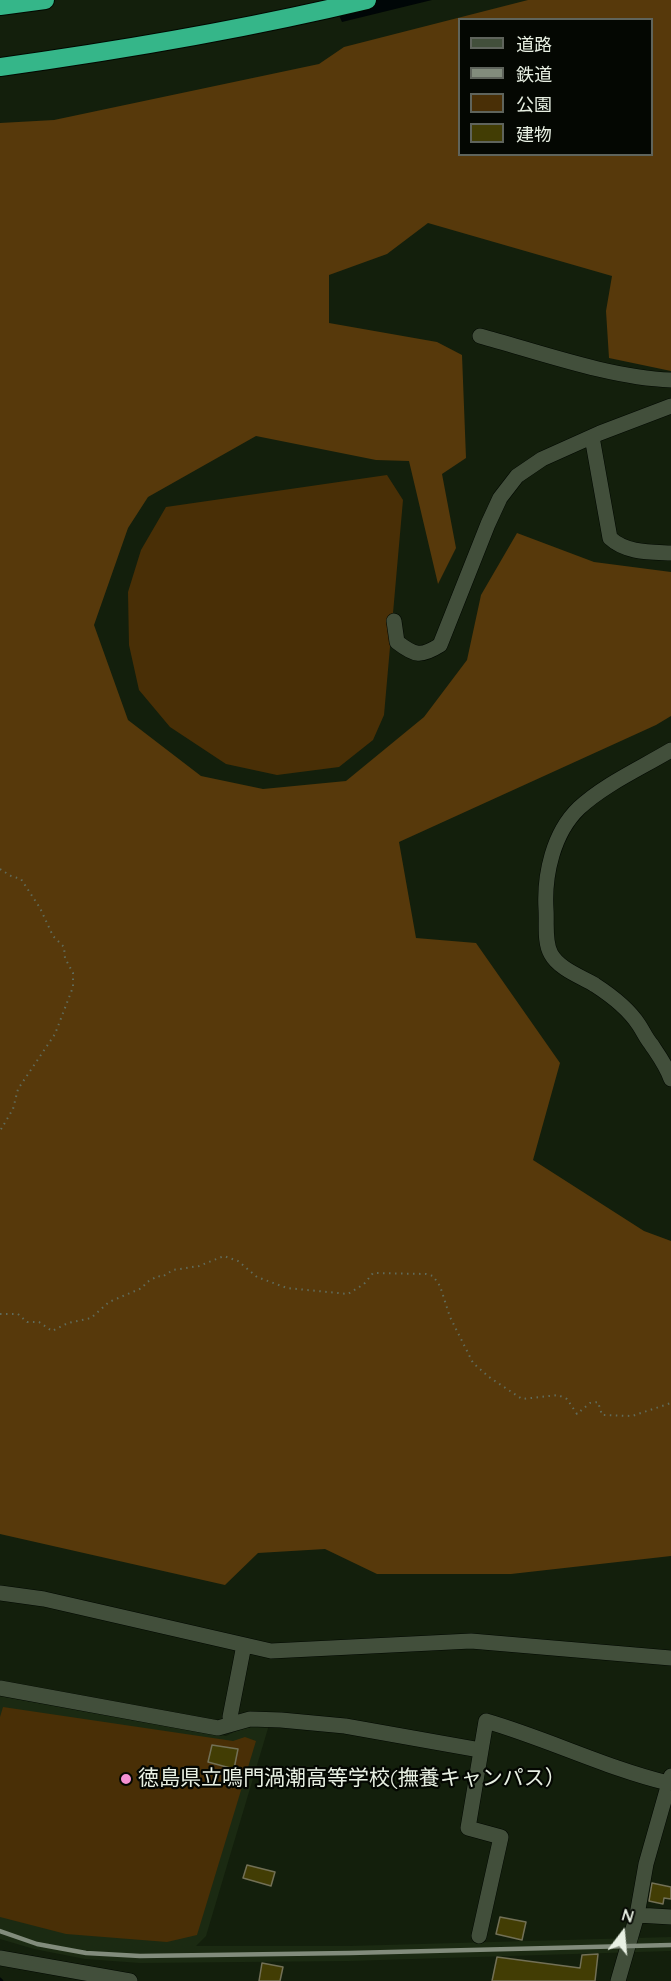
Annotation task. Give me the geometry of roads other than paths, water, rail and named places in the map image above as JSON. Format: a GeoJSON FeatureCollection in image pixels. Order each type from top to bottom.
{"type":"FeatureCollection","features":[{"type":"Feature","properties":{"kind":"highway"},"geometry":{"type":"LineString","coordinates":[[0,6],[45,0]]}},
{"type":"Feature","properties":{"kind":"highway"},"geometry":{"type":"LineString","coordinates":[[0,67],[100,53],[311,14],[368,0]]}},
{"type":"Feature","properties":{"kind":"street"},"geometry":{"type":"LineString","coordinates":[[480,336],[609,372],[653,380],[671,380]]}},
{"type":"Feature","properties":{"kind":"street"},"geometry":{"type":"LineString","coordinates":[[394,621],[398,642],[410,652],[426,654],[440,645],[500,498],[517,476],[534,465],[592,437],[671,405]]}},
{"type":"Feature","properties":{"kind":"street"},"geometry":{"type":"LineString","coordinates":[[592,437],[610,538],[619,546],[671,553]]}},
{"type":"Feature","properties":{"kind":"street"},"geometry":{"type":"LineString","coordinates":[[671,750],[597,794],[578,809],[556,846],[548,869],[545,895],[547,939],[551,954],[561,965],[618,1000],[638,1023],[666,1063],[671,1079]]}},
{"type":"Feature","properties":{"kind":"street"},"geometry":{"type":"LineString","coordinates":[[0,1593],[44,1599],[271,1650],[471,1641],[671,1658]]}},
{"type":"Feature","properties":{"kind":"street"},"geometry":{"type":"LineString","coordinates":[[232,1725],[230,1717],[244,1645]]}},
{"type":"Feature","properties":{"kind":"street"},"geometry":{"type":"LineString","coordinates":[[0,1688],[218,1728],[250,1719],[281,1720],[335,1725],[480,1750]]}},
{"type":"Feature","properties":{"kind":"street"},"geometry":{"type":"LineString","coordinates":[[479,1936],[501,1837],[468,1828],[486,1721],[519,1731],[625,1772],[670,1780],[646,1864],[637,1915],[618,1981]]}},
{"type":"Feature","properties":{"kind":"street"},"geometry":{"type":"LineString","coordinates":[[637,1915],[671,1917]]}},
{"type":"Feature","properties":{"kind":"street"},"geometry":{"type":"LineString","coordinates":[[0,1958],[130,1981]]}},
{"type":"Feature","properties":{"kind":"railway"},"geometry":{"type":"LineString","coordinates":[[0,1931],[37,1944],[86,1953],[140,1956],[671,1945]]}},
{"type":"Feature","properties":{"kind":"place","name":"徳島県立鳴門渦潮高等学校(撫養キャンパス）"},"geometry":{"type":"Point","coordinates":[126,1779]}}]}
